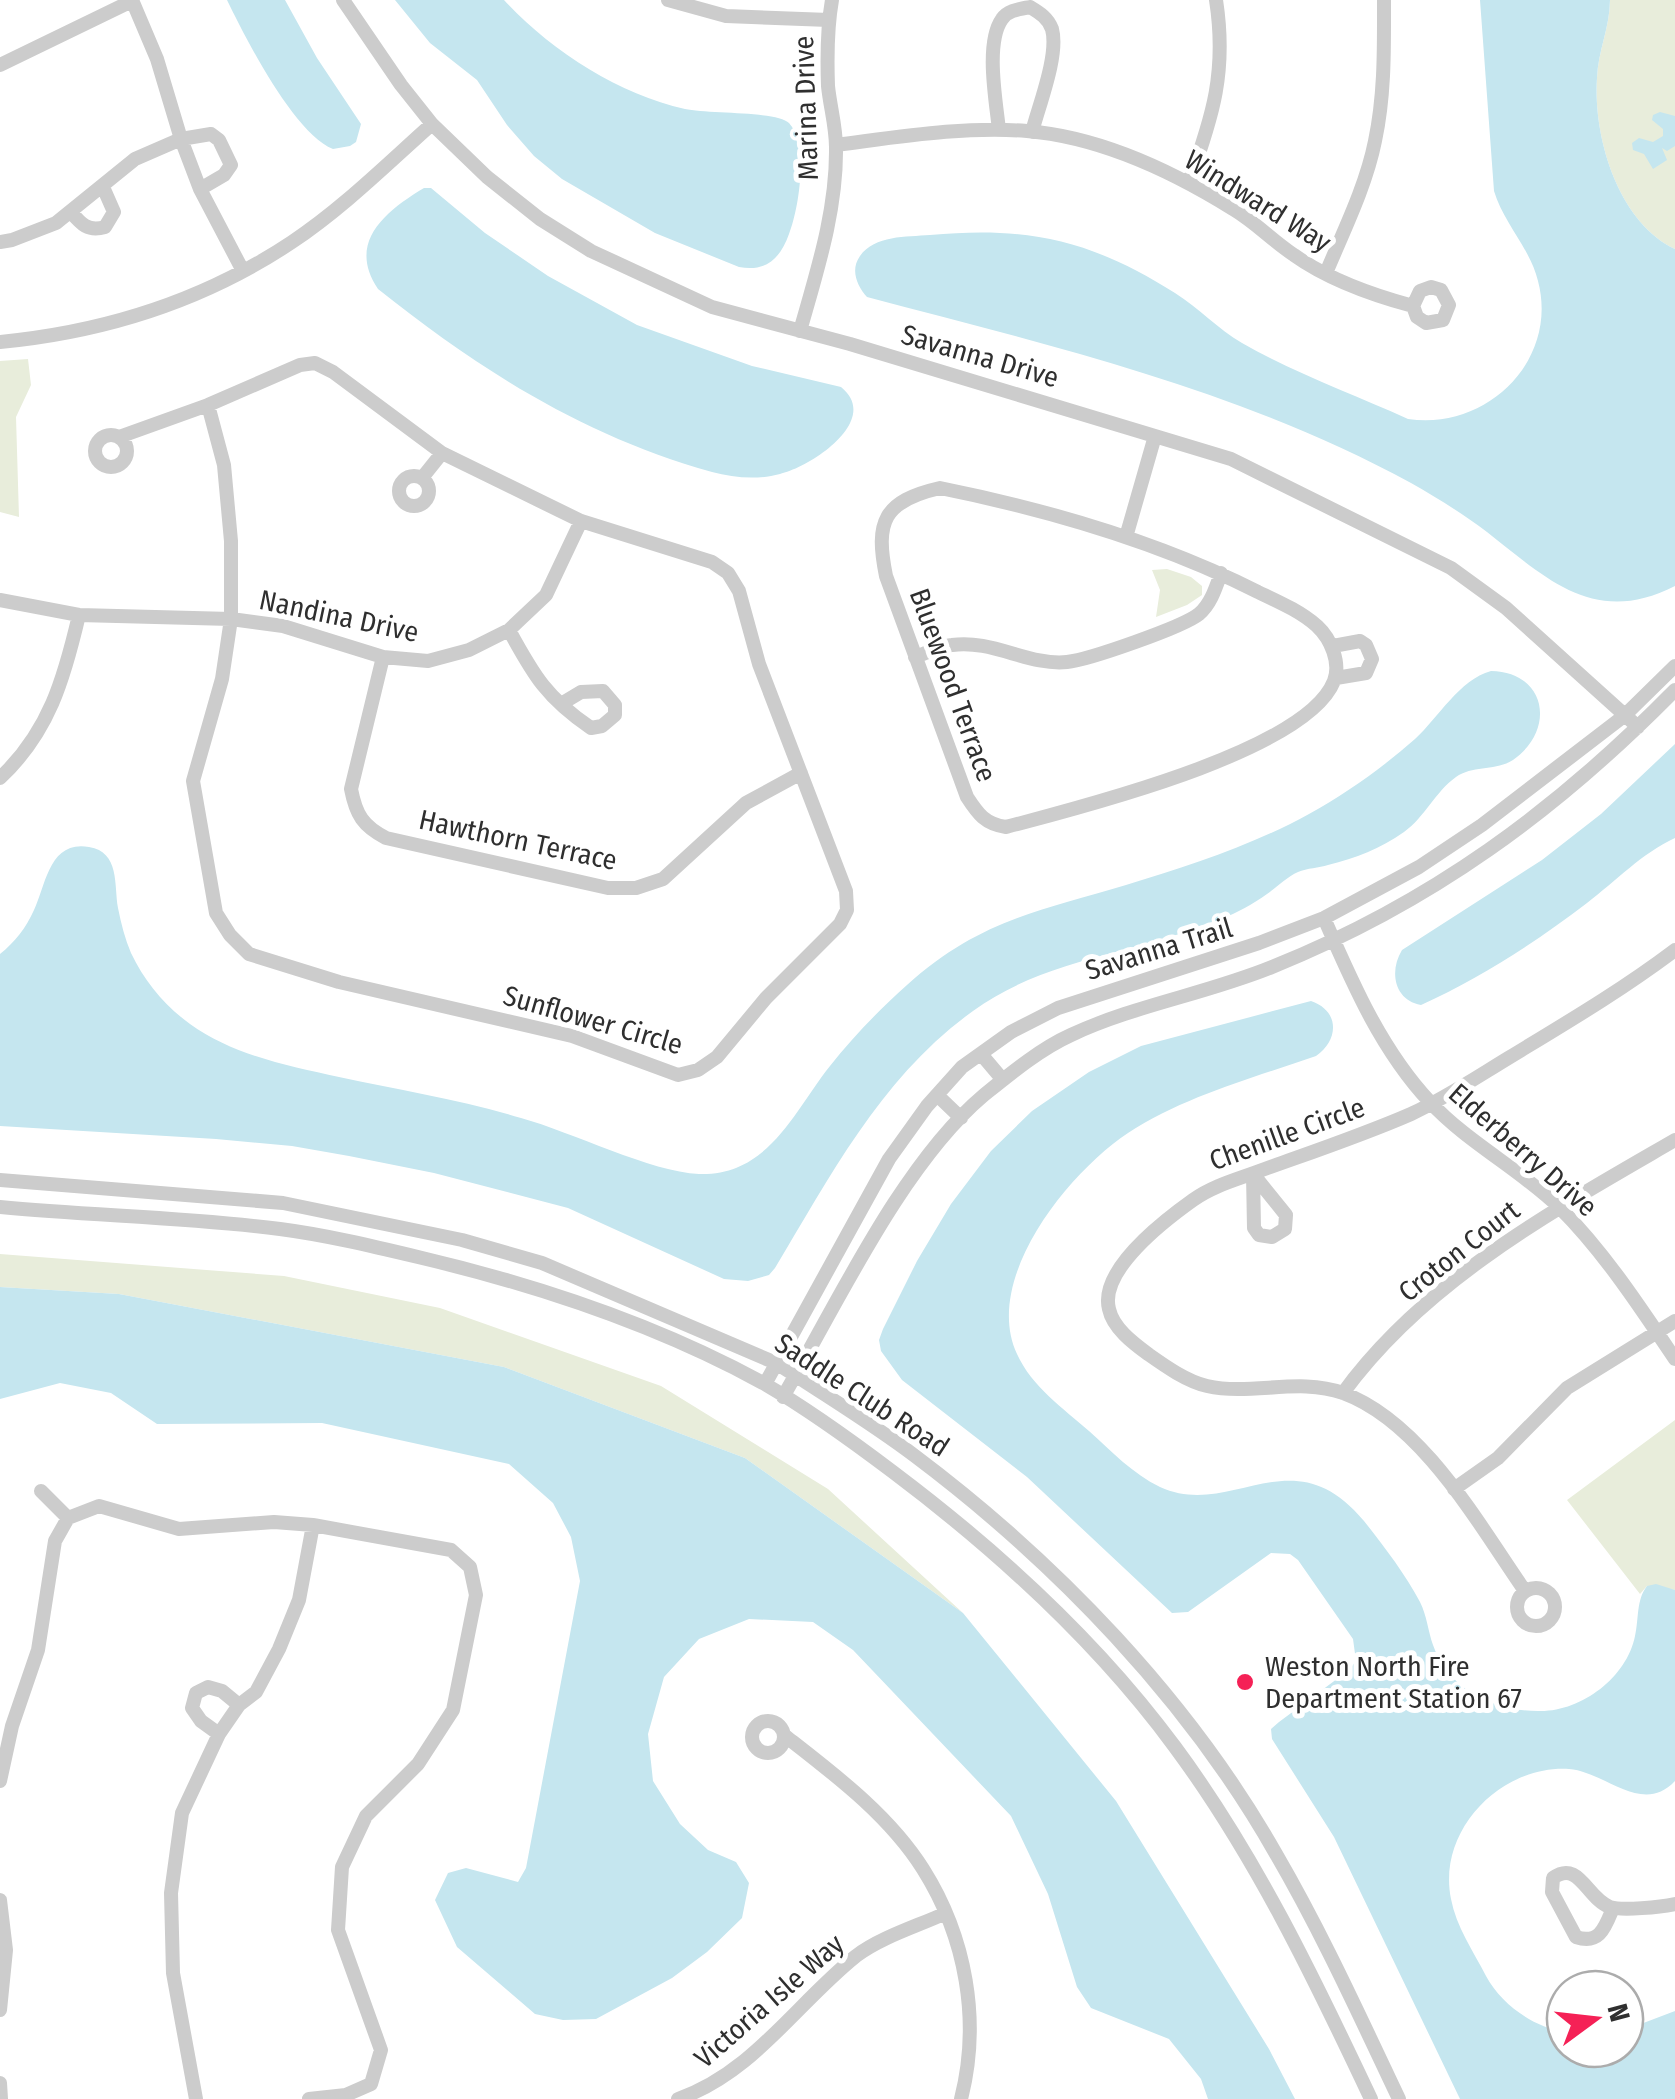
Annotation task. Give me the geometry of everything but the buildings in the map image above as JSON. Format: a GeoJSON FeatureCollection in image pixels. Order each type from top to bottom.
{"type":"FeatureCollection","features":[{"type":"Feature","properties":{"kind":"street"},"geometry":{"type":"LineString","coordinates":[[0,65],[132,0],[157,60],[180,139],[200,189],[243,271]]}},
{"type":"Feature","properties":{"kind":"street","name":"Savanna Drive"},"geometry":{"type":"LineString","coordinates":[[343,0],[432,124],[487,177],[540,219],[591,251],[712,307],[1231,458],[1451,568],[1506,608],[1638,728]]}},
{"type":"Feature","properties":{"kind":"street"},"geometry":{"type":"LineString","coordinates":[[668,0],[726,16],[828,20]]}},
{"type":"Feature","properties":{"kind":"street","name":"Marina Drive"},"geometry":{"type":"LineString","coordinates":[[800,330],[828,231],[834,187],[836,145],[828,85],[828,20],[832,0]]}},
{"type":"Feature","properties":{"kind":"street"},"geometry":{"type":"LineString","coordinates":[[1188,182],[1213,115],[1220,67],[1216,0]]}},
{"type":"Feature","properties":{"kind":"street"},"geometry":{"type":"LineString","coordinates":[[1326,273],[1375,142],[1384,75],[1384,0]]}},
{"type":"Feature","properties":{"kind":"street"},"geometry":{"type":"LineString","coordinates":[[999,130],[993,61],[996,35],[1002,18],[1030,6],[1044,15],[1052,30],[1051,56],[1032,132]]}},
{"type":"Feature","properties":{"kind":"street"},"geometry":{"type":"LineString","coordinates":[[0,342],[120,321],[178,302],[243,271],[292,242],[340,206],[432,124]]}},
{"type":"Feature","properties":{"kind":"street","name":"Windward Way"},"geometry":{"type":"LineString","coordinates":[[836,145],[999,130],[1032,132],[1104,147],[1188,182],[1243,215],[1296,257],[1326,273],[1373,296],[1413,306]]}},
{"type":"Feature","properties":{"kind":"street"},"geometry":{"type":"LineString","coordinates":[[0,242],[56,223],[135,159],[180,139],[211,134],[229,156],[231,165],[224,175],[200,189]]}},
{"type":"Feature","properties":{"kind":"street"},"geometry":{"type":"LineString","coordinates":[[71,212],[90,229],[105,227],[114,212],[103,187]]}},
{"type":"Feature","properties":{"kind":"street","name":"Sunflower Circle"},"geometry":{"type":"LineString","coordinates":[[119,437],[208,405],[300,365],[315,363],[333,372],[442,453],[581,521],[712,562],[728,573],[739,591],[760,664],[846,891],[846,910],[840,924],[766,998],[718,1057],[698,1070],[678,1075],[572,1036],[340,982],[249,954],[230,935],[216,913],[193,782],[222,679],[230,619],[232,541],[224,465],[208,405]]}},
{"type":"Feature","properties":{"kind":"street"},"geometry":{"type":"LineString","coordinates":[[1126,537],[1155,436]]}},
{"type":"Feature","properties":{"kind":"street"},"geometry":{"type":"LineString","coordinates":[[422,478],[442,453]]}},
{"type":"Feature","properties":{"kind":"street","name":"Bluewood Terrace"},"geometry":{"type":"LineString","coordinates":[[1333,646],[1301,613],[1221,573],[1126,537],[940,488],[898,504],[884,521],[879,543],[886,576],[966,797],[978,815],[991,825],[1006,827],[1105,801],[1204,768],[1303,718],[1325,697],[1336,678]]}},
{"type":"Feature","properties":{"kind":"street","name":"Nandina Drive"},"geometry":{"type":"LineString","coordinates":[[0,600],[79,616],[230,619],[283,626],[383,657],[428,660],[469,650],[510,630],[546,596],[581,521]]}},
{"type":"Feature","properties":{"kind":"street"},"geometry":{"type":"LineString","coordinates":[[915,656],[952,644],[979,645],[1046,661],[1077,660],[1199,614],[1212,598],[1221,573]]}},
{"type":"Feature","properties":{"kind":"street"},"geometry":{"type":"LineString","coordinates":[[0,778],[24,755],[50,712],[79,616]]}},
{"type":"Feature","properties":{"kind":"street"},"geometry":{"type":"LineString","coordinates":[[510,630],[538,682],[561,704]]}},
{"type":"Feature","properties":{"kind":"street"},"geometry":{"type":"LineString","coordinates":[[1360,641],[1366,644],[1372,659],[1366,673],[1336,678],[1333,646],[1360,641]]}},
{"type":"Feature","properties":{"kind":"street","name":"Hawthorn Terrace"},"geometry":{"type":"LineString","coordinates":[[383,657],[351,790],[355,811],[366,827],[386,838],[608,888],[636,888],[663,879],[746,803],[801,773]]}},
{"type":"Feature","properties":{"kind":"street","name":"Savanna Trail"},"geometry":{"type":"LineString","coordinates":[[764,1384],[889,1159],[962,1068],[1011,1032],[1058,1008],[1181,970],[1324,918],[1435,857],[1522,796],[1624,716],[1675,666]]}},
{"type":"Feature","properties":{"kind":"street","name":"Savanna Trail"},"geometry":{"type":"LineString","coordinates":[[783,1397],[892,1210],[943,1136],[1004,1080],[1066,1036],[1108,1018],[1269,969],[1428,890],[1565,795],[1675,690]]}},
{"type":"Feature","properties":{"kind":"street","name":"Elderberry Drive"},"geometry":{"type":"LineString","coordinates":[[1324,918],[1383,1038],[1431,1104],[1559,1207],[1598,1252],[1675,1359]]}},
{"type":"Feature","properties":{"kind":"street","name":"Chenille Circle"},"geometry":{"type":"LineString","coordinates":[[1525,1591],[1454,1488],[1397,1425],[1343,1394],[1299,1385],[1206,1386],[1168,1369],[1116,1324],[1108,1307],[1109,1287],[1125,1262],[1163,1222],[1206,1191],[1431,1104],[1623,989],[1675,950]]}},
{"type":"Feature","properties":{"kind":"street"},"geometry":{"type":"LineString","coordinates":[[981,1054],[1004,1080]]}},
{"type":"Feature","properties":{"kind":"street"},"geometry":{"type":"LineString","coordinates":[[937,1095],[961,1118]]}},
{"type":"Feature","properties":{"kind":"street","name":"Croton Court"},"geometry":{"type":"LineString","coordinates":[[1343,1394],[1366,1362],[1431,1300],[1496,1250],[1559,1207],[1675,1140]]}},
{"type":"Feature","properties":{"kind":"street","name":"Saddle Club Road"},"geometry":{"type":"LineString","coordinates":[[0,1180],[283,1203],[462,1240],[559,1270],[776,1363],[796,1376],[915,1456],[991,1517],[1154,1678],[1275,1850],[1399,2099]]}},
{"type":"Feature","properties":{"kind":"street","name":"Saddle Club Road"},"geometry":{"type":"LineString","coordinates":[[0,1207],[280,1229],[374,1246],[532,1287],[646,1327],[764,1384],[853,1442],[954,1518],[1023,1578],[1145,1709],[1176,1749],[1250,1864],[1303,1957],[1372,2099]]}},
{"type":"Feature","properties":{"kind":"street"},"geometry":{"type":"LineString","coordinates":[[1454,1488],[1498,1458],[1567,1388],[1675,1321]]}},
{"type":"Feature","properties":{"kind":"street"},"geometry":{"type":"LineString","coordinates":[[41,1491],[68,1518]]}},
{"type":"Feature","properties":{"kind":"street"},"geometry":{"type":"LineString","coordinates":[[0,1781],[12,1726],[38,1650],[55,1541],[68,1518],[99,1506],[179,1529],[274,1522],[313,1525],[452,1550],[470,1567],[476,1595],[453,1710],[418,1764],[366,1816],[342,1867],[338,1930],[380,2050],[370,2084],[346,2095],[310,2099]]}},
{"type":"Feature","properties":{"kind":"street"},"geometry":{"type":"LineString","coordinates":[[196,2099],[173,1973],[170,1893],[182,1813],[219,1734],[240,1705],[256,1692],[292,1616],[299,1600],[313,1525]]}},
{"type":"Feature","properties":{"kind":"street"},"geometry":{"type":"LineString","coordinates":[[219,1734],[202,1722],[192,1708],[196,1693],[208,1687],[222,1691],[240,1705]]}},
{"type":"Feature","properties":{"kind":"street"},"geometry":{"type":"LineString","coordinates":[[784,1736],[842,1780],[887,1826],[922,1867],[946,1912],[970,1990],[970,2066],[961,2099]]}},
{"type":"Feature","properties":{"kind":"street"},"geometry":{"type":"LineString","coordinates":[[1613,1908],[1600,1936],[1590,1940],[1576,1937],[1552,1892],[1553,1878],[1561,1872],[1579,1876],[1594,1898],[1613,1908],[1675,1904]]}},
{"type":"Feature","properties":{"kind":"street"},"geometry":{"type":"LineString","coordinates":[[0,1900],[6,1950],[0,2010]]}},
{"type":"Feature","properties":{"kind":"street","name":"Victoria Isle Way"},"geometry":{"type":"LineString","coordinates":[[678,2099],[703,2090],[748,2060],[858,1954],[946,1912]]}},
{"type":"Feature","properties":{"kind":"street"},"geometry":{"type":"LineString","coordinates":[[0,2082],[1,2099]]}},
{"type":"Feature","properties":{"kind":"green space"},"geometry":{"type":"Polygon","coordinates":[[[1610,0],[1675,0],[1675,249],[1638,219],[1624,199],[1605,151],[1599,126],[1597,78],[1610,0]]]}},
{"type":"Feature","properties":{"kind":"green space"},"geometry":{"type":"Polygon","coordinates":[[[28,359],[31,385],[16,417],[19,517],[0,512],[0,361],[28,359]]]}},
{"type":"Feature","properties":{"kind":"green space"},"geometry":{"type":"Polygon","coordinates":[[[1167,569],[1191,577],[1202,586],[1202,595],[1156,617],[1160,590],[1152,570],[1167,569]]]}},
{"type":"Feature","properties":{"kind":"green space"},"geometry":{"type":"Polygon","coordinates":[[[0,1254],[284,1276],[440,1308],[661,1386],[828,1489],[963,1613],[745,1458],[504,1367],[119,1294],[0,1287],[0,1254]]]}},
{"type":"Feature","properties":{"kind":"green space"},"geometry":{"type":"Polygon","coordinates":[[[1675,1420],[1675,1590],[1647,1586],[1640,1594],[1567,1500],[1675,1420]]]}},
{"type":"Feature","properties":{"kind":"water"},"geometry":{"type":"Polygon","coordinates":[[[227,0],[285,0],[317,58],[361,124],[356,142],[333,149],[303,125],[272,83],[227,0]]]}},
{"type":"Feature","properties":{"kind":"water"},"geometry":{"type":"Polygon","coordinates":[[[395,0],[504,0],[564,53],[635,93],[685,109],[771,116],[789,123],[799,146],[799,193],[793,223],[781,250],[764,265],[739,267],[655,233],[562,179],[534,156],[507,125],[477,80],[430,43],[395,0]]]}},
{"type":"Feature","properties":{"kind":"water"},"geometry":{"type":"Polygon","coordinates":[[[1480,0],[1610,0],[1597,78],[1599,126],[1605,151],[1624,199],[1638,219],[1675,249],[1675,586],[1620,601],[1574,592],[1552,581],[1420,488],[1346,450],[1213,396],[1145,374],[867,297],[858,283],[855,267],[860,256],[874,244],[892,238],[998,233],[1058,241],[1115,260],[1184,299],[1262,354],[1408,419],[1437,420],[1464,414],[1489,402],[1527,363],[1538,338],[1542,310],[1534,269],[1494,191],[1480,0]]]}},
{"type":"Feature","properties":{"kind":"water"},"geometry":{"type":"Polygon","coordinates":[[[1660,112],[1675,116],[1675,146],[1667,151],[1662,148],[1667,160],[1653,169],[1644,154],[1633,150],[1632,143],[1639,138],[1653,142],[1663,136],[1663,129],[1652,120],[1660,112]]]}},
{"type":"Feature","properties":{"kind":"water"},"geometry":{"type":"Polygon","coordinates":[[[424,188],[431,188],[485,233],[548,276],[637,325],[752,366],[841,387],[851,400],[853,414],[848,427],[824,452],[793,470],[763,477],[737,477],[620,440],[536,398],[456,347],[378,289],[369,272],[368,243],[384,218],[424,188]]]}},
{"type":"Feature","properties":{"kind":"water"},"geometry":{"type":"Polygon","coordinates":[[[1491,671],[1524,681],[1539,705],[1536,734],[1513,760],[1456,777],[1411,826],[1377,848],[1298,872],[1239,911],[1190,931],[1031,979],[973,1011],[941,1037],[885,1096],[838,1163],[769,1275],[748,1281],[724,1279],[568,1208],[434,1173],[349,1156],[216,1139],[0,1126],[0,954],[27,923],[57,857],[65,850],[89,847],[99,850],[111,862],[125,937],[149,983],[181,1017],[224,1044],[300,1068],[499,1112],[680,1172],[723,1172],[762,1153],[867,1024],[907,985],[959,946],[1037,911],[1196,863],[1287,825],[1377,770],[1415,739],[1469,682],[1491,671]]]}},
{"type":"Feature","properties":{"kind":"water"},"geometry":{"type":"Polygon","coordinates":[[[1675,744],[1675,838],[1640,859],[1548,932],[1486,972],[1421,1005],[1405,997],[1395,975],[1402,950],[1542,860],[1601,814],[1675,744]]]}},
{"type":"Feature","properties":{"kind":"water"},"geometry":{"type":"Polygon","coordinates":[[[1311,1001],[1327,1012],[1333,1026],[1329,1042],[1316,1056],[1173,1108],[1128,1133],[1080,1174],[1037,1230],[1011,1293],[1009,1325],[1023,1366],[1049,1396],[1123,1462],[1160,1487],[1186,1494],[1212,1494],[1287,1481],[1312,1484],[1338,1496],[1364,1521],[1408,1581],[1422,1607],[1440,1661],[1450,1675],[1491,1703],[1541,1711],[1587,1698],[1623,1665],[1635,1636],[1639,1603],[1647,1586],[1656,1584],[1675,1590],[1675,1781],[1650,1794],[1569,1769],[1520,1778],[1498,1790],[1464,1826],[1449,1873],[1457,1919],[1492,1986],[1509,2005],[1545,2026],[1545,2069],[1645,2069],[1645,2022],[1675,2011],[1675,2099],[1460,2099],[1334,1837],[1272,1739],[1271,1729],[1356,1661],[1353,1639],[1298,1560],[1290,1554],[1271,1553],[1188,1612],[1172,1613],[1027,1477],[902,1380],[881,1351],[883,1329],[917,1261],[951,1204],[991,1151],[1032,1111],[1089,1072],[1141,1046],[1311,1001]]]}},
{"type":"Feature","properties":{"kind":"water"},"geometry":{"type":"Polygon","coordinates":[[[0,1287],[119,1294],[504,1367],[745,1458],[963,1613],[1116,1801],[1269,2049],[1295,2099],[1208,2099],[1201,2079],[1169,2039],[1091,2008],[1077,1987],[1048,1894],[1011,1816],[853,1650],[813,1622],[749,1619],[699,1639],[664,1677],[648,1734],[653,1781],[680,1824],[708,1850],[736,1862],[749,1883],[742,1918],[707,1952],[672,1978],[596,2019],[563,2020],[535,2014],[457,1947],[435,1900],[448,1873],[466,1868],[518,1882],[526,1868],[580,1581],[571,1537],[553,1503],[509,1464],[322,1423],[157,1424],[111,1393],[60,1383],[0,1399],[0,1287]]]}},
{"type":"Feature","properties":{"kind":"place","name":"Weston North Fire Department Station 67"},"geometry":{"type":"Point","coordinates":[1245,1682]}}]}
